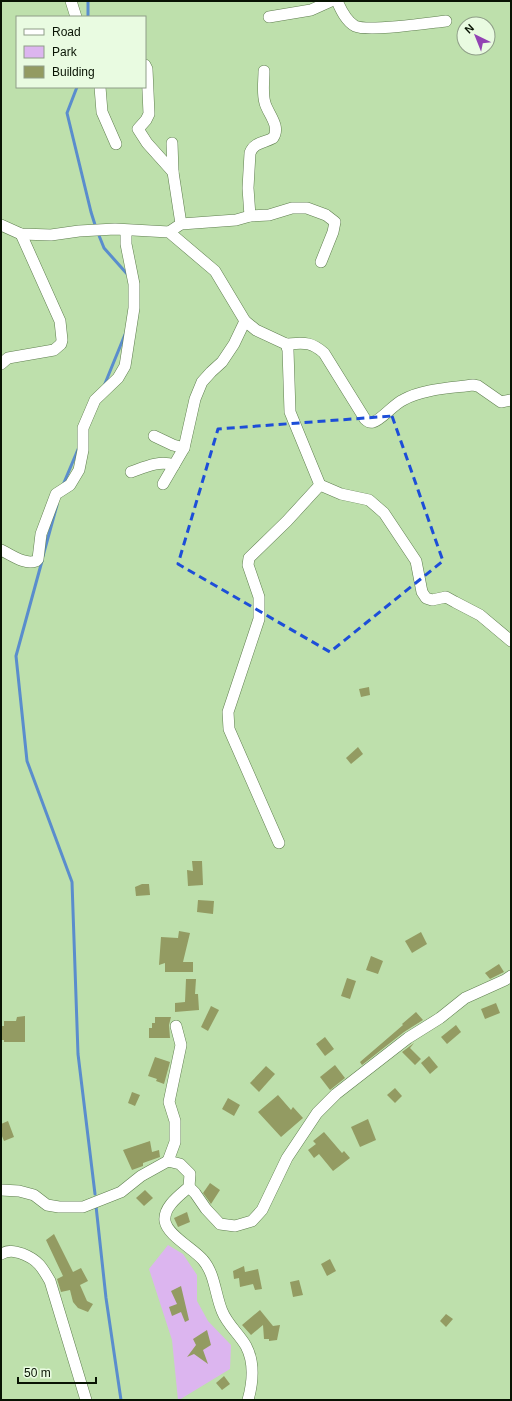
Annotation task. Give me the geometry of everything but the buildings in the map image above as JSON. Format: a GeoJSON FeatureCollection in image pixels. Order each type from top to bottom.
{"type":"FeatureCollection","features":[{"type":"Feature","properties":{"kind":"street"},"geometry":{"type":"LineString","coordinates":[[71,1],[76,16]]}},
{"type":"Feature","properties":{"kind":"street"},"geometry":{"type":"LineString","coordinates":[[268,17],[311,10],[331,1]]}},
{"type":"Feature","properties":{"kind":"street"},"geometry":{"type":"LineString","coordinates":[[337,1],[350,22],[361,28],[446,21]]}},
{"type":"Feature","properties":{"kind":"street"},"geometry":{"type":"LineString","coordinates":[[146,67],[149,114],[138,129],[147,143],[174,172]]}},
{"type":"Feature","properties":{"kind":"street"},"geometry":{"type":"LineString","coordinates":[[250,216],[248,188],[250,153],[252,148],[257,144],[273,138],[276,127],[265,102],[264,71]]}},
{"type":"Feature","properties":{"kind":"street"},"geometry":{"type":"LineString","coordinates":[[100,88],[102,112],[116,144]]}},
{"type":"Feature","properties":{"kind":"street"},"geometry":{"type":"LineString","coordinates":[[172,143],[174,172],[181,224]]}},
{"type":"Feature","properties":{"kind":"street"},"geometry":{"type":"LineString","coordinates":[[1,225],[21,234],[51,235],[79,231],[120,230],[169,232],[181,224],[236,220],[250,216],[269,215],[292,208],[307,208],[326,215],[335,222],[334,232],[321,262]]}},
{"type":"Feature","properties":{"kind":"street"},"geometry":{"type":"LineString","coordinates":[[1,550],[17,559],[25,561],[36,561],[38,559],[41,534],[56,494],[70,485],[79,470],[83,450],[83,428],[95,400],[118,378],[125,366],[134,308],[134,284],[126,244],[120,230]]}},
{"type":"Feature","properties":{"kind":"street"},"geometry":{"type":"LineString","coordinates":[[169,232],[215,271],[245,321],[256,330],[286,344],[308,343],[316,346],[324,353],[368,422],[372,423],[376,421],[395,404],[404,399],[430,391],[473,385],[478,386],[501,402],[511,400]]}},
{"type":"Feature","properties":{"kind":"street"},"geometry":{"type":"LineString","coordinates":[[1,364],[8,358],[54,350],[61,344],[62,340],[60,321],[21,234]]}},
{"type":"Feature","properties":{"kind":"street"},"geometry":{"type":"LineString","coordinates":[[163,484],[184,448],[194,398],[202,382],[222,362],[234,344],[245,321]]}},
{"type":"Feature","properties":{"kind":"street"},"geometry":{"type":"LineString","coordinates":[[286,344],[288,350],[290,412],[320,484],[341,494],[369,500],[384,513],[416,561],[422,592],[426,598],[432,600],[446,597],[480,615],[511,641]]}},
{"type":"Feature","properties":{"kind":"street"},"geometry":{"type":"LineString","coordinates":[[154,436],[173,445],[184,448]]}},
{"type":"Feature","properties":{"kind":"street"},"geometry":{"type":"LineString","coordinates":[[131,472],[159,463],[174,465]]}},
{"type":"Feature","properties":{"kind":"street"},"geometry":{"type":"LineString","coordinates":[[279,843],[229,729],[228,712],[259,619],[259,597],[248,565],[249,558],[287,521],[320,484]]}},
{"type":"Feature","properties":{"kind":"street"},"geometry":{"type":"LineString","coordinates":[[189,1187],[220,1224],[235,1226],[252,1221],[262,1210],[287,1158],[317,1114],[336,1094],[408,1038],[440,1018],[465,998],[511,976]]}},
{"type":"Feature","properties":{"kind":"street"},"geometry":{"type":"LineString","coordinates":[[1,1190],[19,1191],[34,1195],[47,1205],[59,1207],[83,1206],[121,1192],[140,1176],[168,1161],[175,1142],[175,1121],[169,1102],[181,1045],[176,1026]]}},
{"type":"Feature","properties":{"kind":"street"},"geometry":{"type":"LineString","coordinates":[[168,1161],[180,1164],[190,1174],[189,1187],[167,1209],[165,1220],[168,1228],[188,1248],[202,1258],[209,1267],[222,1311],[230,1326],[246,1347],[253,1369],[248,1400]]}},
{"type":"Feature","properties":{"kind":"street"},"geometry":{"type":"LineString","coordinates":[[1,1254],[14,1250],[33,1258],[50,1281],[86,1400]]}},
{"type":"Feature","properties":{"kind":"highlighted area"},"geometry":{"type":"Polygon","coordinates":[[[392,416],[443,561],[330,652],[178,564],[218,429],[392,416]]]}},
{"type":"Feature","properties":{"kind":"green space"},"geometry":{"type":"Polygon","coordinates":[[[168,1245],[183,1254],[197,1275],[197,1301],[208,1321],[231,1345],[230,1369],[179,1400],[172,1340],[149,1269],[168,1245]]]}},
{"type":"Feature","properties":{"kind":"waterway"},"geometry":{"type":"LineString","coordinates":[[88,1],[88,16]]}},
{"type":"Feature","properties":{"kind":"waterway"},"geometry":{"type":"LineString","coordinates":[[77,88],[67,113],[96,228]]}},
{"type":"Feature","properties":{"kind":"waterway"},"geometry":{"type":"LineString","coordinates":[[98,233],[104,248],[128,275]]}},
{"type":"Feature","properties":{"kind":"waterway"},"geometry":{"type":"LineString","coordinates":[[104,386],[126,332]]}},
{"type":"Feature","properties":{"kind":"waterway"},"geometry":{"type":"LineString","coordinates":[[63,485],[79,447]]}},
{"type":"Feature","properties":{"kind":"waterway"},"geometry":{"type":"LineString","coordinates":[[43,556],[57,505]]}},
{"type":"Feature","properties":{"kind":"waterway"},"geometry":{"type":"LineString","coordinates":[[42,561],[16,656],[27,761],[72,882],[78,1054],[95,1194]]}},
{"type":"Feature","properties":{"kind":"waterway"},"geometry":{"type":"LineString","coordinates":[[96,1206],[106,1298],[121,1400]]}}]}
